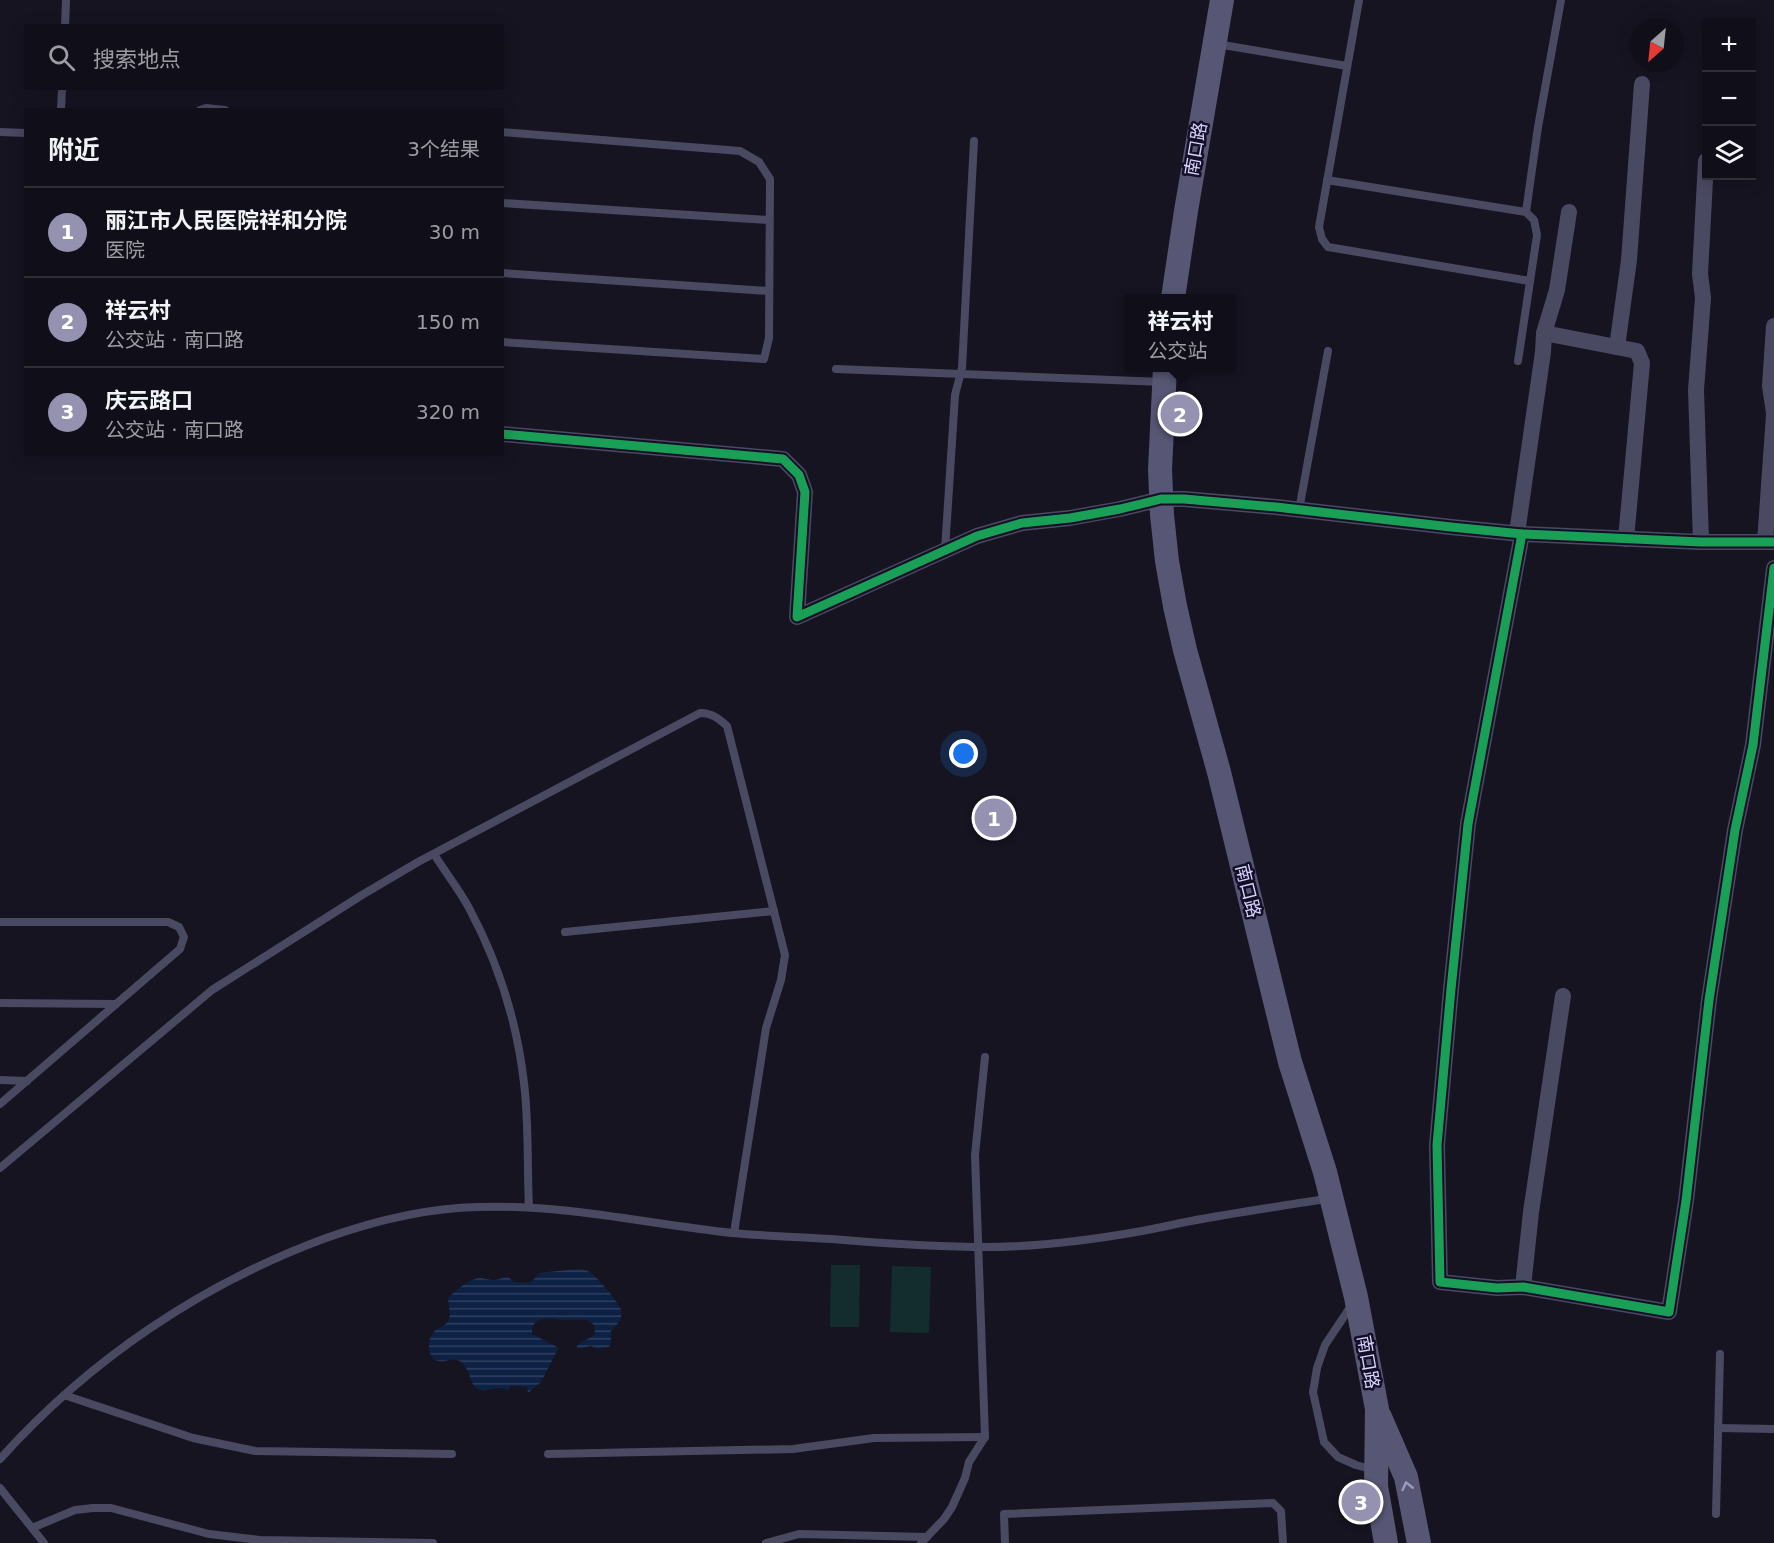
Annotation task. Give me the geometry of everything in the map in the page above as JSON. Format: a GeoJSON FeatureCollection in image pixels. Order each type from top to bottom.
{"type":"FeatureCollection","features":[{"type":"Feature","properties":{"kind":"main road","name":"南口路"},"geometry":{"type":"LineString","coordinates":[[1174,294],[1222,0]]}},
{"type":"Feature","properties":{"kind":"main road","name":"南口路"},"geometry":{"type":"LineString","coordinates":[[1164,375],[1160,469],[1167,561],[1185,650],[1219,772],[1290,1062],[1332,1198],[1356,1297],[1377,1409],[1376,1486],[1386,1543]]}},
{"type":"Feature","properties":{"kind":"main road","name":"南口路"},"geometry":{"type":"LineString","coordinates":[[1377,1409],[1406,1477],[1419,1543]]}},
{"type":"Feature","properties":{"kind":"street"},"geometry":{"type":"LineString","coordinates":[[1617,347],[1629,260],[1642,84]]}},
{"type":"Feature","properties":{"kind":"street"},"geometry":{"type":"LineString","coordinates":[[1701,542],[1696,390],[1703,298],[1700,274],[1706,180]]}},
{"type":"Feature","properties":{"kind":"street"},"geometry":{"type":"LineString","coordinates":[[1569,212],[1557,290],[1544,333],[1520,533],[1468,824],[1437,1145],[1440,1282],[1497,1288],[1523,1287],[1669,1312],[1686,1202],[1709,1000],[1736,831],[1753,745],[1774,568]]}},
{"type":"Feature","properties":{"kind":"street"},"geometry":{"type":"LineString","coordinates":[[504,434],[783,459],[799,475],[804,492],[797,617],[977,536],[1022,523],[1070,518],[1161,499],[1184,499],[1520,533],[1701,542],[1770,542],[1774,414],[1770,386],[1774,326]]}},
{"type":"Feature","properties":{"kind":"street"},"geometry":{"type":"LineString","coordinates":[[1544,333],[1636,351],[1642,363],[1626,539]]}},
{"type":"Feature","properties":{"kind":"street"},"geometry":{"type":"LineString","coordinates":[[1523,1287],[1531,1212],[1563,996]]}},
{"type":"Feature","properties":{"kind":"lane"},"geometry":{"type":"LineString","coordinates":[[65,24],[66,0]]}},
{"type":"Feature","properties":{"kind":"lane"},"geometry":{"type":"LineString","coordinates":[[1359,0],[1319,227],[1322,239],[1328,247],[1530,281]]}},
{"type":"Feature","properties":{"kind":"lane"},"geometry":{"type":"LineString","coordinates":[[1526,212],[1538,127],[1561,0]]}},
{"type":"Feature","properties":{"kind":"lane"},"geometry":{"type":"LineString","coordinates":[[1214,43],[1347,66]]}},
{"type":"Feature","properties":{"kind":"lane"},"geometry":{"type":"LineString","coordinates":[[62,90],[62,108]]}},
{"type":"Feature","properties":{"kind":"lane"},"geometry":{"type":"LineString","coordinates":[[0,132],[24,133]]}},
{"type":"Feature","properties":{"kind":"lane"},"geometry":{"type":"LineString","coordinates":[[504,132],[740,151],[759,162],[770,179],[769,338],[764,359],[504,342]]}},
{"type":"Feature","properties":{"kind":"lane"},"geometry":{"type":"LineString","coordinates":[[945,550],[954,395],[962,368],[974,141]]}},
{"type":"Feature","properties":{"kind":"lane"},"geometry":{"type":"LineString","coordinates":[[1327,180],[1526,212],[1534,220],[1537,235],[1518,360]]}},
{"type":"Feature","properties":{"kind":"lane"},"geometry":{"type":"LineString","coordinates":[[504,203],[770,220]]}},
{"type":"Feature","properties":{"kind":"lane"},"geometry":{"type":"LineString","coordinates":[[504,273],[769,291]]}},
{"type":"Feature","properties":{"kind":"lane"},"geometry":{"type":"LineString","coordinates":[[1299,510],[1328,351]]}},
{"type":"Feature","properties":{"kind":"lane"},"geometry":{"type":"LineString","coordinates":[[836,369],[960,374],[1164,375]]}},
{"type":"Feature","properties":{"kind":"lane"},"geometry":{"type":"LineString","coordinates":[[0,1168],[212,990],[362,895],[434,854],[700,713],[707,713],[718,718],[727,726],[785,955],[784,968],[766,1028],[734,1233]]}},
{"type":"Feature","properties":{"kind":"lane"},"geometry":{"type":"LineString","coordinates":[[434,854],[468,906],[480,931],[498,974],[511,1015],[524,1084],[529,1207]]}},
{"type":"Feature","properties":{"kind":"lane"},"geometry":{"type":"LineString","coordinates":[[565,932],[774,911]]}},
{"type":"Feature","properties":{"kind":"lane"},"geometry":{"type":"LineString","coordinates":[[0,922],[168,922],[179,927],[184,937],[180,949],[0,1104]]}},
{"type":"Feature","properties":{"kind":"lane"},"geometry":{"type":"LineString","coordinates":[[0,1003],[116,1004]]}},
{"type":"Feature","properties":{"kind":"lane"},"geometry":{"type":"LineString","coordinates":[[766,1543],[799,1534],[924,1540],[952,1507],[965,1478],[969,1462],[985,1437],[975,1155],[985,1057]]}},
{"type":"Feature","properties":{"kind":"lane"},"geometry":{"type":"LineString","coordinates":[[0,1080],[27,1081]]}},
{"type":"Feature","properties":{"kind":"lane"},"geometry":{"type":"LineString","coordinates":[[0,1459],[64,1395],[112,1355],[183,1307],[262,1264],[305,1246],[349,1230],[412,1215],[476,1206],[529,1207],[734,1233],[978,1247],[1053,1244],[1105,1238],[1189,1221],[1332,1198]]}},
{"type":"Feature","properties":{"kind":"lane"},"geometry":{"type":"LineString","coordinates":[[1356,1297],[1325,1345],[1312,1392],[1324,1442],[1338,1457],[1376,1471]]}},
{"type":"Feature","properties":{"kind":"lane"},"geometry":{"type":"LineString","coordinates":[[1716,1514],[1720,1354]]}},
{"type":"Feature","properties":{"kind":"lane"},"geometry":{"type":"LineString","coordinates":[[64,1395],[193,1438],[255,1451],[452,1454]]}},
{"type":"Feature","properties":{"kind":"lane"},"geometry":{"type":"LineString","coordinates":[[1718,1428],[1774,1430]]}},
{"type":"Feature","properties":{"kind":"lane"},"geometry":{"type":"LineString","coordinates":[[548,1454],[792,1449],[874,1438],[985,1437]]}},
{"type":"Feature","properties":{"kind":"lane"},"geometry":{"type":"LineString","coordinates":[[0,1488],[44,1543]]}},
{"type":"Feature","properties":{"kind":"lane"},"geometry":{"type":"LineString","coordinates":[[1005,1543],[1004,1514],[1273,1503],[1281,1511],[1282,1543]]}},
{"type":"Feature","properties":{"kind":"lane"},"geometry":{"type":"LineString","coordinates":[[32,1528],[75,1509],[93,1508],[123,1510],[177,1527],[209,1534],[260,1540],[433,1543]]}},
{"type":"Feature","properties":{"kind":"green space"},"geometry":{"type":"Polygon","coordinates":[[[831,1265],[860,1265],[859,1327],[830,1327],[831,1265]]]}},
{"type":"Feature","properties":{"kind":"green space"},"geometry":{"type":"Polygon","coordinates":[[[892,1266],[931,1267],[929,1333],[890,1332],[892,1266]]]}},
{"type":"Feature","properties":{"kind":"water"},"geometry":{"type":"Polygon","coordinates":[[[586,1270],[594,1275],[620,1307],[621,1316],[611,1331],[609,1347],[598,1349],[591,1346],[577,1349],[579,1344],[595,1334],[594,1325],[588,1321],[549,1318],[539,1320],[533,1327],[532,1334],[558,1349],[541,1382],[528,1393],[527,1387],[510,1386],[509,1390],[478,1389],[472,1383],[462,1362],[438,1361],[430,1353],[431,1336],[434,1331],[448,1322],[450,1314],[448,1299],[467,1283],[480,1278],[494,1280],[508,1277],[514,1282],[526,1283],[534,1280],[539,1273],[586,1270]]]}},
{"type":"Feature","properties":{"kind":"cycle path"},"geometry":{"type":"LineString","coordinates":[[504,434],[783,459],[799,475],[805,492],[797,617],[977,536],[1022,523],[1070,518],[1161,499],[1276,507],[1522,534],[1701,542],[1774,542]]}},
{"type":"Feature","properties":{"kind":"cycle path"},"geometry":{"type":"LineString","coordinates":[[1522,534],[1468,824],[1437,1145],[1440,1282],[1497,1288],[1523,1287],[1669,1312],[1686,1201],[1709,1000],[1735,830],[1753,745],[1774,568]]}},
{"type":"Feature","properties":{"kind":"place","name":"祥云村"},"geometry":{"type":"Point","coordinates":[1180,414]}},
{"type":"Feature","properties":{"kind":"place","name":"丽江市人民医院祥和分院"},"geometry":{"type":"Point","coordinates":[994,818]}},
{"type":"Feature","properties":{"kind":"place","name":"庆云路口"},"geometry":{"type":"Point","coordinates":[1361,1502]}}]}
